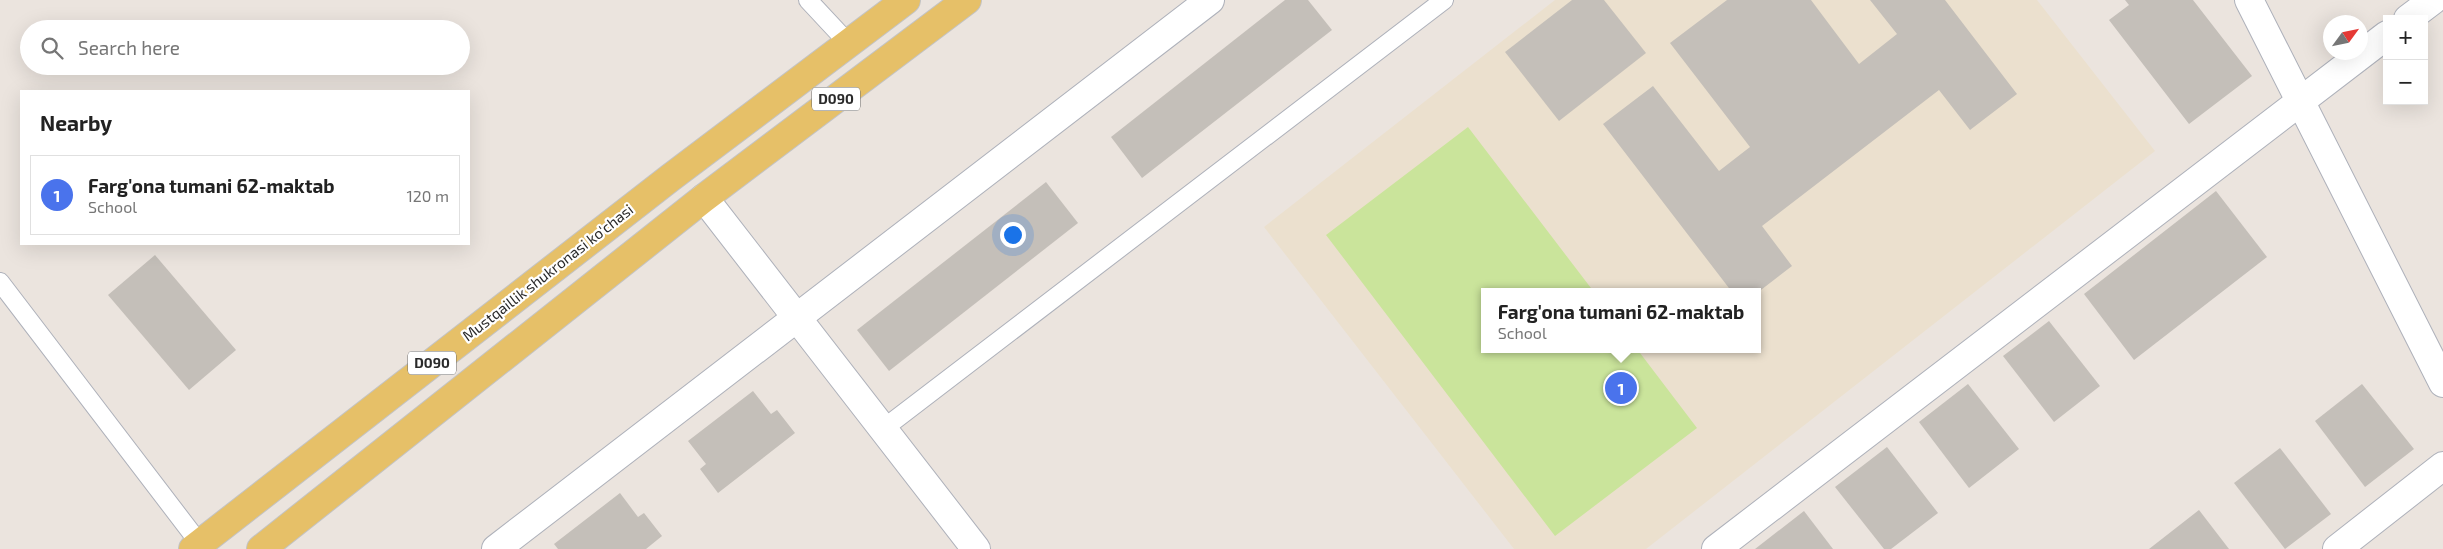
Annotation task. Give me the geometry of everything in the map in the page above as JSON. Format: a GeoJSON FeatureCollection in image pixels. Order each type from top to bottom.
{"type":"FeatureCollection","features":[{"type":"Feature","properties":{"kind":"main road","name":"Mustqaillik shukronasi ko'chasi"},"geometry":{"type":"LineString","coordinates":[[196,546],[662,184],[906,0]]}},
{"type":"Feature","properties":{"kind":"main road","name":"D090"},"geometry":{"type":"LineString","coordinates":[[261,549],[704,198],[967,0]]}},
{"type":"Feature","properties":{"kind":"street"},"geometry":{"type":"LineString","coordinates":[[496,549],[1210,0]]}},
{"type":"Feature","properties":{"kind":"street"},"geometry":{"type":"LineString","coordinates":[[2248,0],[2443,382]]}},
{"type":"Feature","properties":{"kind":"street"},"geometry":{"type":"LineString","coordinates":[[2413,15],[2433,0]]}},
{"type":"Feature","properties":{"kind":"street"},"geometry":{"type":"LineString","coordinates":[[1716,549],[2383,38]]}},
{"type":"Feature","properties":{"kind":"street"},"geometry":{"type":"LineString","coordinates":[[704,198],[976,549]]}},
{"type":"Feature","properties":{"kind":"street"},"geometry":{"type":"LineString","coordinates":[[2337,549],[2443,466]]}},
{"type":"Feature","properties":{"kind":"lane"},"geometry":{"type":"LineString","coordinates":[[808,0],[849,44]]}},
{"type":"Feature","properties":{"kind":"lane"},"geometry":{"type":"LineString","coordinates":[[882,429],[1444,0]]}},
{"type":"Feature","properties":{"kind":"lane"},"geometry":{"type":"LineString","coordinates":[[0,282],[196,546]]}},
{"type":"Feature","properties":{"kind":"shaded area"},"geometry":{"type":"Polygon","coordinates":[[[1555,0],[2037,0],[2155,151],[1646,549],[1514,549],[1264,227],[1555,0]]]}},
{"type":"Feature","properties":{"kind":"green space"},"geometry":{"type":"Polygon","coordinates":[[[1468,127],[1591,288],[1481,288],[1481,353],[1640,353],[1697,428],[1555,536],[1326,235],[1468,127]]]}},
{"type":"Feature","properties":{"kind":"building"},"geometry":{"type":"Polygon","coordinates":[[[1285,0],[1308,0],[1332,30],[1142,178],[1111,137],[1285,0]]]}},
{"type":"Feature","properties":{"kind":"building"},"geometry":{"type":"Polygon","coordinates":[[[1572,0],[1604,0],[1646,53],[1559,121],[1505,52],[1572,0]]]}},
{"type":"Feature","properties":{"kind":"building"},"geometry":{"type":"Polygon","coordinates":[[[1727,0],[1811,0],[1859,64],[1897,34],[1870,0],[1945,0],[2017,94],[1970,130],[1939,90],[1762,226],[1792,266],[1761,290],[1761,288],[1729,288],[1603,124],[1653,86],[1719,171],[1750,147],[1670,43],[1727,0]]]}},
{"type":"Feature","properties":{"kind":"building"},"geometry":{"type":"Polygon","coordinates":[[[2125,0],[2193,0],[2252,76],[2189,124],[2109,20],[2129,5],[2125,0]]]}},
{"type":"Feature","properties":{"kind":"building"},"geometry":{"type":"Polygon","coordinates":[[[1046,182],[1078,223],[889,371],[857,330],[1046,182]]]}},
{"type":"Feature","properties":{"kind":"building"},"geometry":{"type":"Polygon","coordinates":[[[2216,191],[2267,257],[2134,360],[2084,294],[2216,191]]]}},
{"type":"Feature","properties":{"kind":"building"},"geometry":{"type":"Polygon","coordinates":[[[155,255],[236,350],[189,390],[108,295],[155,255]]]}},
{"type":"Feature","properties":{"kind":"building"},"geometry":{"type":"Polygon","coordinates":[[[2049,321],[2100,386],[2054,422],[2003,356],[2049,321]]]}},
{"type":"Feature","properties":{"kind":"building"},"geometry":{"type":"Polygon","coordinates":[[[1968,384],[2019,449],[1969,488],[1919,422],[1968,384]]]}},
{"type":"Feature","properties":{"kind":"building"},"geometry":{"type":"Polygon","coordinates":[[[2362,384],[2414,449],[2365,487],[2315,421],[2362,384]]]}},
{"type":"Feature","properties":{"kind":"building"},"geometry":{"type":"Polygon","coordinates":[[[753,391],[771,414],[777,410],[795,433],[718,493],[700,469],[706,464],[688,441],[753,391]]]}},
{"type":"Feature","properties":{"kind":"building"},"geometry":{"type":"Polygon","coordinates":[[[1887,447],[1938,513],[1891,549],[1884,549],[1835,487],[1887,447]]]}},
{"type":"Feature","properties":{"kind":"building"},"geometry":{"type":"Polygon","coordinates":[[[2280,448],[2331,514],[2285,549],[2234,483],[2280,448]]]}},
{"type":"Feature","properties":{"kind":"building"},"geometry":{"type":"Polygon","coordinates":[[[620,493],[638,517],[644,513],[662,536],[646,549],[558,549],[554,544],[620,493]]]}},
{"type":"Feature","properties":{"kind":"building"},"geometry":{"type":"Polygon","coordinates":[[[2199,510],[2229,549],[2149,549],[2199,510]]]}},
{"type":"Feature","properties":{"kind":"building"},"geometry":{"type":"Polygon","coordinates":[[[1804,511],[1833,549],[1755,549],[1804,511]]]}},
{"type":"Feature","properties":{"kind":"place","name":"Farg'ona tumani 62-maktab"},"geometry":{"type":"Point","coordinates":[1621,388]}}]}
